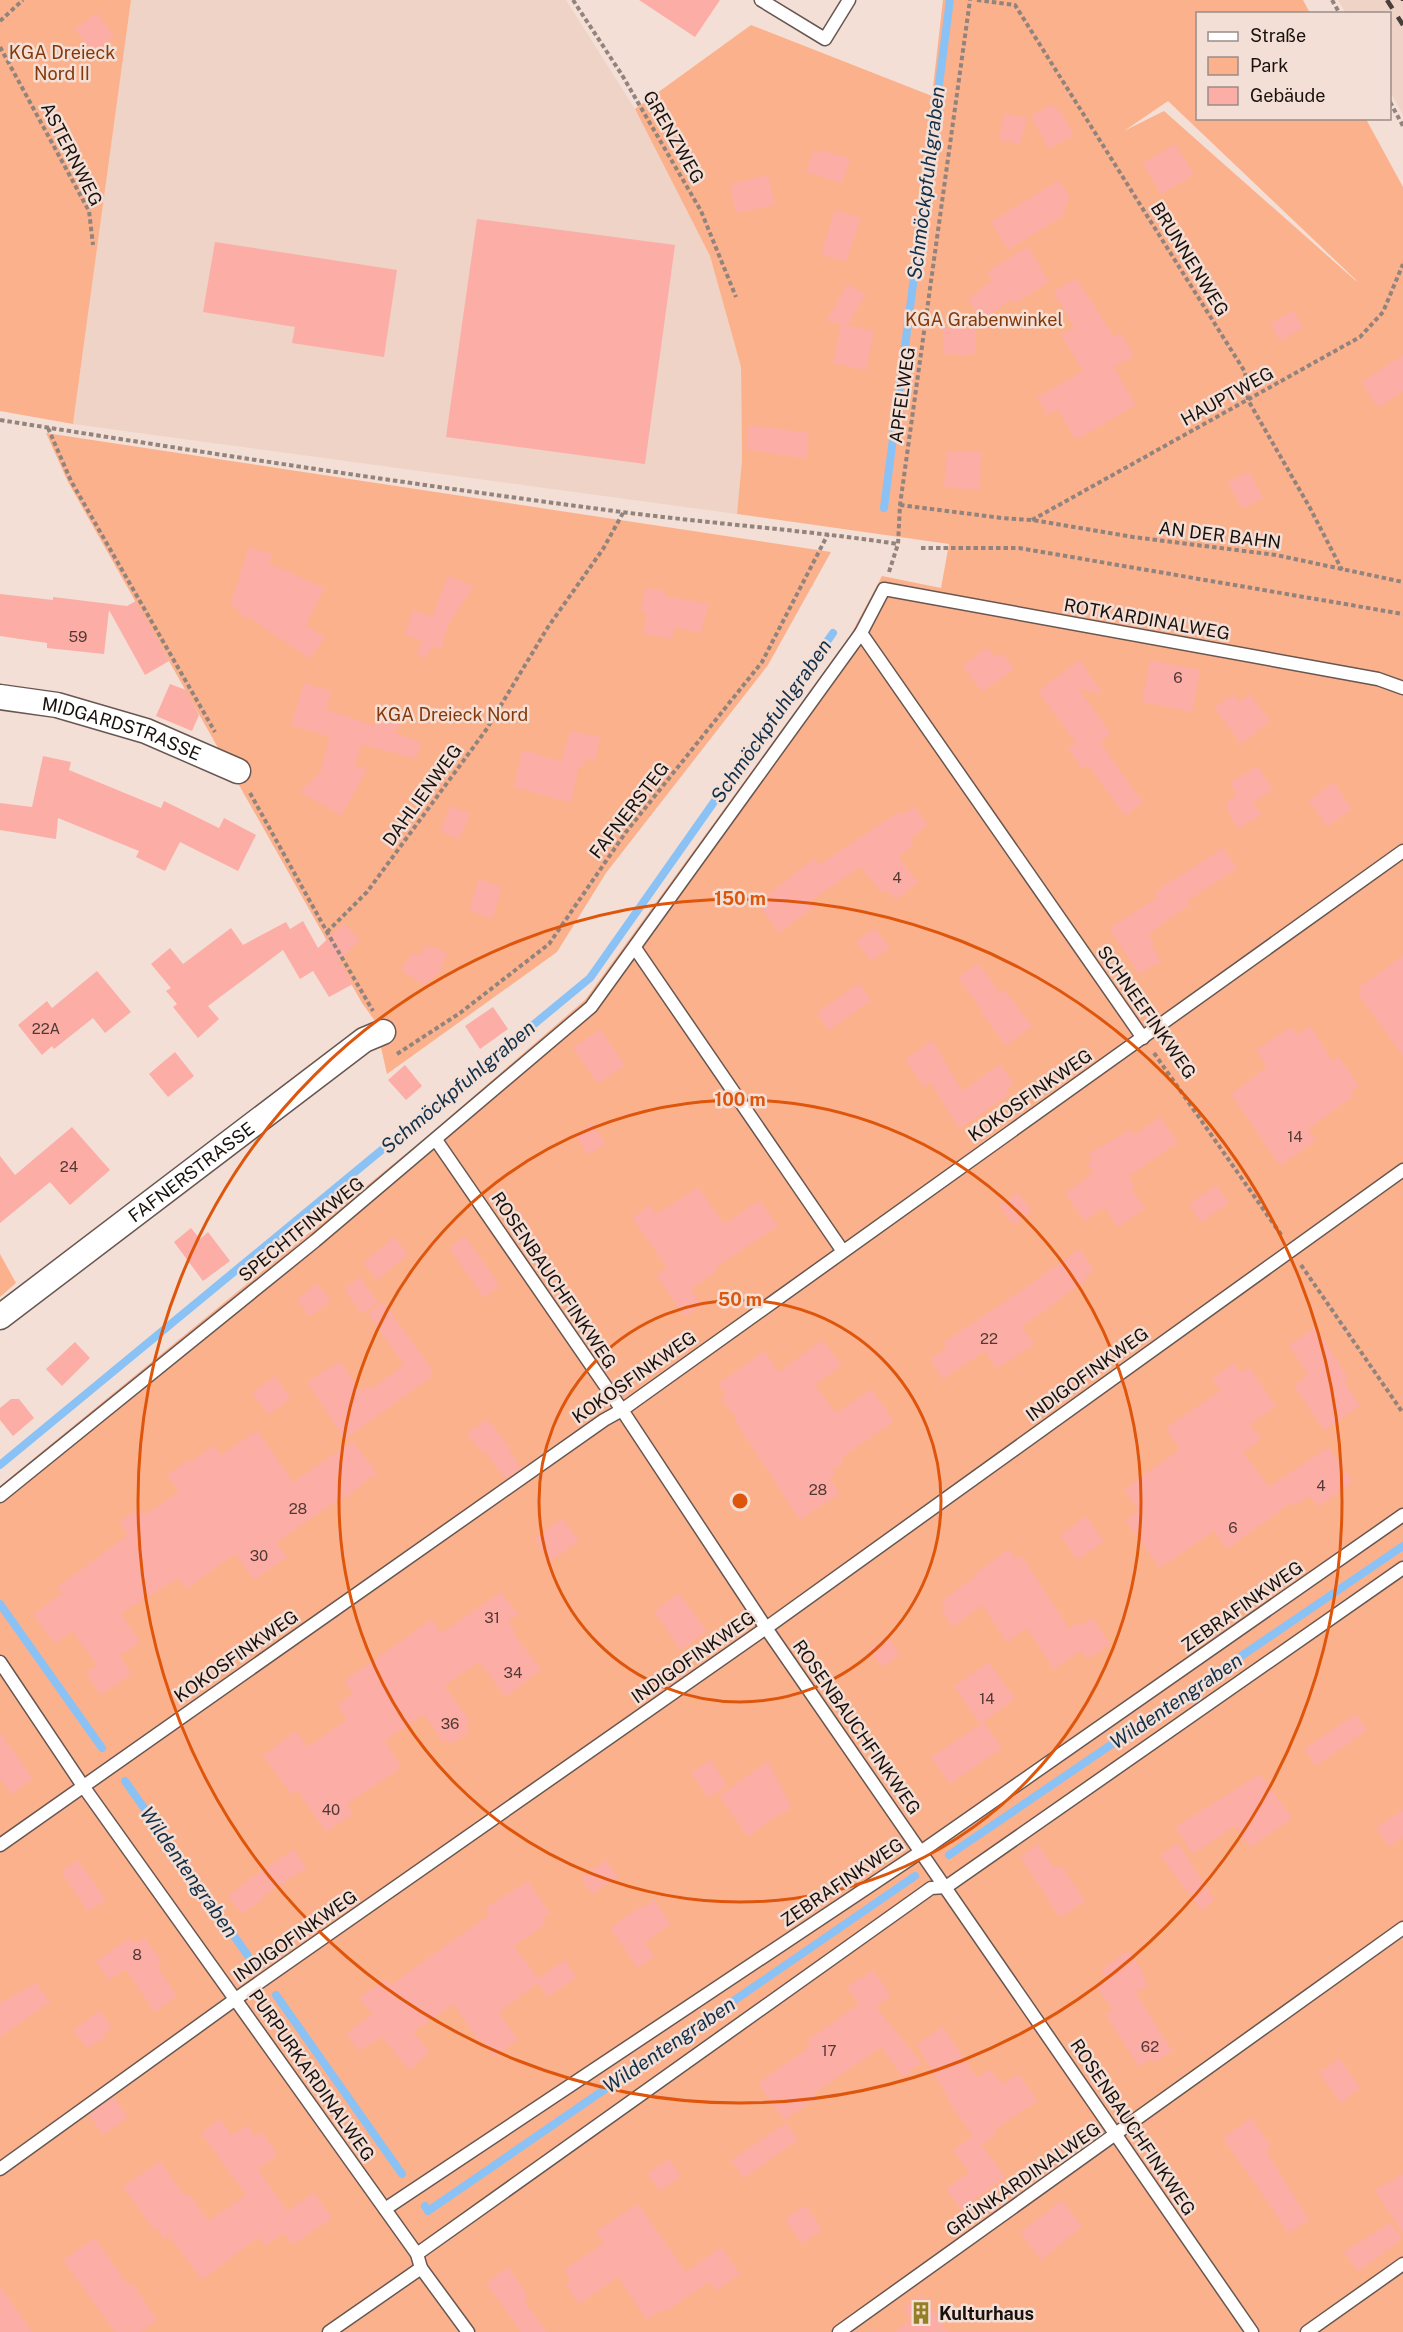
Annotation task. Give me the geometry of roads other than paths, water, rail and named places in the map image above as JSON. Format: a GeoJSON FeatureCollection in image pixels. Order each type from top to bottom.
{"type":"FeatureCollection","features":[{"type":"Feature","properties":{"kind":"street","name":"MIDGARDSTRASSE"},"geometry":{"type":"LineString","coordinates":[[0,697],[57,705],[146,731],[238,771]]}},
{"type":"Feature","properties":{"kind":"street","name":"FAFNERSTRASSE"},"geometry":{"type":"LineString","coordinates":[[0,1317],[364,1040],[383,1032]]}},
{"type":"Feature","properties":{"kind":"lane"},"geometry":{"type":"LineString","coordinates":[[760,0],[825,39],[849,0]]}},
{"type":"Feature","properties":{"kind":"lane","name":"SPECHTFINKWEG"},"geometry":{"type":"LineString","coordinates":[[0,1496],[315,1242],[591,1007],[861,633],[884,588]]}},
{"type":"Feature","properties":{"kind":"lane","name":"ROTKARDINALWEG"},"geometry":{"type":"LineString","coordinates":[[884,588],[1367,677],[1403,688]]}},
{"type":"Feature","properties":{"kind":"lane","name":"SCHNEEFINKWEG"},"geometry":{"type":"LineString","coordinates":[[861,633],[1143,1038]]}},
{"type":"Feature","properties":{"kind":"lane","name":"KOKOSFINKWEG"},"geometry":{"type":"LineString","coordinates":[[0,1845],[621,1410],[1403,851]]}},
{"type":"Feature","properties":{"kind":"lane"},"geometry":{"type":"LineString","coordinates":[[634,948],[842,1250]]}},
{"type":"Feature","properties":{"kind":"lane","name":"ROSENBAUCHFINKWEG"},"geometry":{"type":"LineString","coordinates":[[436,1140],[621,1410],[766,1628],[1252,2332]]}},
{"type":"Feature","properties":{"kind":"lane","name":"INDIGOFINKWEG"},"geometry":{"type":"LineString","coordinates":[[0,2169],[237,1998],[766,1628],[1403,1170]]}},
{"type":"Feature","properties":{"kind":"lane","name":"ZEBRAFINKWEG"},"geometry":{"type":"LineString","coordinates":[[385,2209],[922,1851],[1403,1515]]}},
{"type":"Feature","properties":{"kind":"lane"},"geometry":{"type":"LineString","coordinates":[[417,2254],[931,1888],[946,1887],[1403,1568]]}},
{"type":"Feature","properties":{"kind":"lane","name":"PURPURKARDINALWEG"},"geometry":{"type":"LineString","coordinates":[[0,1662],[83,1786],[237,1998],[417,2254],[421,2268],[468,2332]]}},
{"type":"Feature","properties":{"kind":"lane","name":"GRÜNKARDINALWEG"},"geometry":{"type":"LineString","coordinates":[[839,2332],[1403,1928]]}},
{"type":"Feature","properties":{"kind":"lane"},"geometry":{"type":"LineString","coordinates":[[1306,2332],[1403,2264]]}},
{"type":"Feature","properties":{"kind":"lane"},"geometry":{"type":"LineString","coordinates":[[329,2332],[421,2268]]}},
{"type":"Feature","properties":{"kind":"waterway","name":"Schmöckpfuhlgraben"},"geometry":{"type":"LineString","coordinates":[[884,508],[950,0]]}},
{"type":"Feature","properties":{"kind":"waterway","name":"Schmöckpfuhlgraben"},"geometry":{"type":"LineString","coordinates":[[0,1465],[590,978],[833,633]]}},
{"type":"Feature","properties":{"kind":"waterway","name":"Wildentengraben"},"geometry":{"type":"LineString","coordinates":[[949,1855],[1403,1546]]}},
{"type":"Feature","properties":{"kind":"waterway","name":"Wildentengraben"},"geometry":{"type":"LineString","coordinates":[[0,1604],[102,1748]]}},
{"type":"Feature","properties":{"kind":"waterway","name":"Wildentengraben"},"geometry":{"type":"LineString","coordinates":[[125,1781],[253,1963]]}},
{"type":"Feature","properties":{"kind":"waterway","name":"Wildentengraben"},"geometry":{"type":"LineString","coordinates":[[425,2206],[428,2211],[915,1876]]}},
{"type":"Feature","properties":{"kind":"waterway","name":"Wildentengraben"},"geometry":{"type":"LineString","coordinates":[[276,1995],[402,2174]]}},
{"type":"Feature","properties":{"kind":"railway"},"geometry":{"type":"LineString","coordinates":[[1387,0],[1403,25]]}},
{"type":"Feature","properties":{"kind":"place","name":"Kulturhaus"},"geometry":{"type":"Point","coordinates":[921,2313]}},
{"type":"Feature","properties":{"kind":"park label","name":"KGA Dreieck Nord II"},"geometry":{"type":"Point","coordinates":[62,62]}},
{"type":"Feature","properties":{"kind":"park label","name":"KGA Grabenwinkel"},"geometry":{"type":"Point","coordinates":[984,319]}},
{"type":"Feature","properties":{"kind":"park label","name":"KGA Dreieck Nord"},"geometry":{"type":"Point","coordinates":[452,714]}}]}
